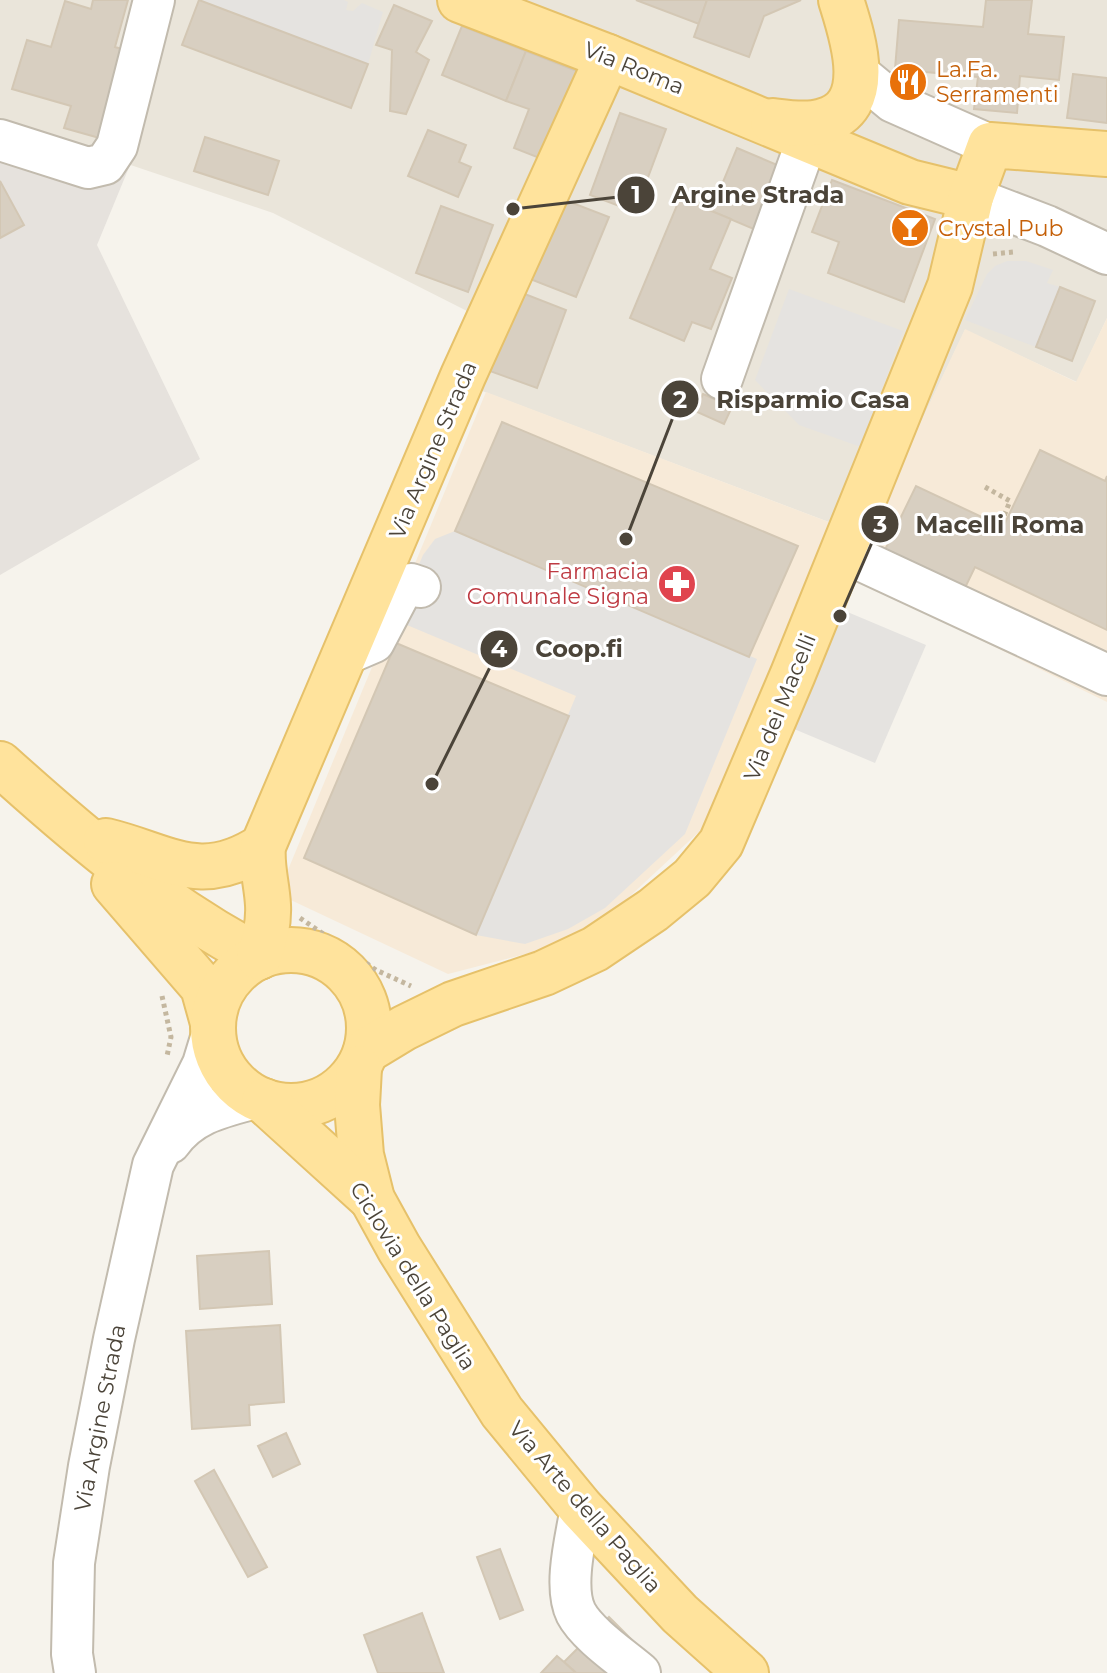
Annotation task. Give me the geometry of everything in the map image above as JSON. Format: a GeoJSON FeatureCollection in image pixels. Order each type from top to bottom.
{"type":"FeatureCollection","features":[{"type":"Feature","properties":{"kind":"main road","name":"Via Roma"},"geometry":{"type":"LineString","coordinates":[[460,0],[608,57],[910,182],[971,197]]}},
{"type":"Feature","properties":{"kind":"main road"},"geometry":{"type":"LineString","coordinates":[[759,120],[822,122],[838,116],[848,104],[858,73],[856,45],[841,0]]}},
{"type":"Feature","properties":{"kind":"main road","name":"Via Argine Strada"},"geometry":{"type":"LineString","coordinates":[[263,846],[463,376],[608,57]]}},
{"type":"Feature","properties":{"kind":"main road"},"geometry":{"type":"LineString","coordinates":[[990,145],[1107,154]]}},
{"type":"Feature","properties":{"kind":"main road","name":"Via dei Macelli"},"geometry":{"type":"LineString","coordinates":[[362,1059],[438,998],[544,973],[595,949],[653,910],[692,878],[721,843],[843,552],[971,265],[971,197],[990,145]]}},
{"type":"Feature","properties":{"kind":"main road"},"geometry":{"type":"LineString","coordinates":[[0,764],[68,824],[168,904],[259,957]]}},
{"type":"Feature","properties":{"kind":"main road"},"geometry":{"type":"LineString","coordinates":[[68,824],[186,866],[217,865],[243,859],[263,846]]}},
{"type":"Feature","properties":{"kind":"main road"},"geometry":{"type":"LineString","coordinates":[[68,824],[164,945],[203,987],[214,1025]]}},
{"type":"Feature","properties":{"kind":"main road"},"geometry":{"type":"LineString","coordinates":[[259,957],[265,939],[269,906],[263,873],[263,846]]}},
{"type":"Feature","properties":{"kind":"main road"},"geometry":{"type":"LineString","coordinates":[[362,1059],[348,1082],[326,1098],[300,1106],[273,1104],[260,1099],[237,1085],[223,1067],[215,1046],[214,1025],[218,1002],[227,983],[241,968],[259,957],[284,950],[309,952],[333,962],[352,978],[365,1001],[369,1025],[357,1105],[361,1155],[372,1199]]}},
{"type":"Feature","properties":{"kind":"main road"},"geometry":{"type":"LineString","coordinates":[[260,1099],[372,1199]]}},
{"type":"Feature","properties":{"kind":"main road","name":"Via Arte della Paglia"},"geometry":{"type":"LineString","coordinates":[[372,1199],[399,1248],[502,1412],[581,1508],[739,1673]]}},
{"type":"Feature","properties":{"kind":"street"},"geometry":{"type":"LineString","coordinates":[[0,140],[88,168],[105,164],[117,146],[154,0]]}},
{"type":"Feature","properties":{"kind":"street"},"geometry":{"type":"LineString","coordinates":[[858,73],[893,102],[990,145]]}},
{"type":"Feature","properties":{"kind":"street"},"geometry":{"type":"LineString","coordinates":[[722,379],[807,140]]}},
{"type":"Feature","properties":{"kind":"street"},"geometry":{"type":"LineString","coordinates":[[971,197],[1036,241],[1107,254]]}},
{"type":"Feature","properties":{"kind":"street","name":"Via dei Macelli"},"geometry":{"type":"LineString","coordinates":[[971,265],[964,257],[987,234],[1001,227],[1021,224],[1036,241]]}},
{"type":"Feature","properties":{"kind":"street"},"geometry":{"type":"LineString","coordinates":[[843,552],[1107,675]]}},
{"type":"Feature","properties":{"kind":"street"},"geometry":{"type":"LineString","coordinates":[[346,654],[374,642],[404,585],[420,587]]}},
{"type":"Feature","properties":{"kind":"street","name":"Via Argine Strada"},"geometry":{"type":"LineString","coordinates":[[75,1673],[72,1654],[74,1563],[97,1423],[153,1165],[203,1064],[214,1025]]}},
{"type":"Feature","properties":{"kind":"street","name":"Via Argine Strada"},"geometry":{"type":"LineString","coordinates":[[153,1165],[180,1128],[202,1113],[260,1099]]}},
{"type":"Feature","properties":{"kind":"street"},"geometry":{"type":"LineString","coordinates":[[581,1508],[570,1588],[576,1613],[587,1628],[640,1673]]}},
{"type":"Feature","properties":{"kind":"path"},"geometry":{"type":"LineString","coordinates":[[971,265],[1036,241]]}},
{"type":"Feature","properties":{"kind":"path"},"geometry":{"type":"LineString","coordinates":[[985,487],[1012,502],[1000,526]]}},
{"type":"Feature","properties":{"kind":"path"},"geometry":{"type":"LineString","coordinates":[[288,909],[376,970],[438,998]]}},
{"type":"Feature","properties":{"kind":"path"},"geometry":{"type":"LineString","coordinates":[[159,989],[165,1002],[171,1037],[165,1066]]}},
{"type":"Feature","properties":{"kind":"shaded area"},"geometry":{"type":"Polygon","coordinates":[[[0,0],[1107,0],[1107,318],[1077,382],[965,330],[848,575],[834,524],[440,375],[469,312],[273,213],[0,121],[0,0]]]}},
{"type":"Feature","properties":{"kind":"shaded area"},"geometry":{"type":"Polygon","coordinates":[[[199,0],[344,0],[348,2],[346,10],[353,11],[362,3],[383,12],[368,64],[199,0]]]}},
{"type":"Feature","properties":{"kind":"shaded area"},"geometry":{"type":"Polygon","coordinates":[[[0,121],[130,165],[97,245],[200,459],[0,575],[0,121]]]}},
{"type":"Feature","properties":{"kind":"shaded area"},"geometry":{"type":"Polygon","coordinates":[[[1007,261],[1026,261],[1053,270],[1047,283],[1060,287],[1036,347],[965,320],[987,274],[1007,261]]]}},
{"type":"Feature","properties":{"kind":"shaded area"},"geometry":{"type":"Polygon","coordinates":[[[789,289],[903,331],[861,447],[799,425],[755,380],[789,289]]]}},
{"type":"Feature","properties":{"kind":"shaded area"},"geometry":{"type":"Polygon","coordinates":[[[1107,318],[1107,702],[848,575],[965,329],[1076,382],[1107,318]]]}},
{"type":"Feature","properties":{"kind":"shaded area"},"geometry":{"type":"Polygon","coordinates":[[[486,392],[834,524],[702,829],[584,939],[448,974],[278,894],[486,392]]]}},
{"type":"Feature","properties":{"kind":"shaded area"},"geometry":{"type":"Polygon","coordinates":[[[455,531],[757,659],[685,834],[605,908],[568,929],[525,944],[476,935],[576,696],[395,620],[423,555],[435,539],[455,531]]]}},
{"type":"Feature","properties":{"kind":"shaded area"},"geometry":{"type":"Polygon","coordinates":[[[838,608],[926,645],[875,763],[787,726],[838,608]]]}},
{"type":"Feature","properties":{"kind":"building"},"geometry":{"type":"Polygon","coordinates":[[[93,0],[128,0],[115,47],[129,51],[103,139],[64,128],[71,106],[12,89],[27,40],[51,47],[65,1],[91,9],[93,0]]]}},
{"type":"Feature","properties":{"kind":"building"},"geometry":{"type":"Polygon","coordinates":[[[199,0],[368,64],[351,108],[182,45],[199,0]]]}},
{"type":"Feature","properties":{"kind":"building"},"geometry":{"type":"Polygon","coordinates":[[[636,0],[707,0],[699,24],[636,0]]]}},
{"type":"Feature","properties":{"kind":"building"},"geometry":{"type":"Polygon","coordinates":[[[707,0],[801,0],[764,16],[749,57],[694,37],[707,0]]]}},
{"type":"Feature","properties":{"kind":"building"},"geometry":{"type":"Polygon","coordinates":[[[986,0],[1032,0],[1028,34],[1064,37],[1059,80],[1020,76],[1017,113],[974,109],[978,77],[895,69],[899,20],[983,27],[986,0]]]}},
{"type":"Feature","properties":{"kind":"building"},"geometry":{"type":"Polygon","coordinates":[[[394,5],[432,21],[416,52],[429,60],[406,114],[390,111],[392,50],[376,45],[394,5]]]}},
{"type":"Feature","properties":{"kind":"building"},"geometry":{"type":"Polygon","coordinates":[[[462,26],[526,51],[506,101],[442,75],[462,26]]]}},
{"type":"Feature","properties":{"kind":"building"},"geometry":{"type":"Polygon","coordinates":[[[526,51],[577,71],[542,159],[514,148],[529,109],[506,101],[526,51]]]}},
{"type":"Feature","properties":{"kind":"building"},"geometry":{"type":"Polygon","coordinates":[[[1073,74],[1107,78],[1107,123],[1067,118],[1073,74]]]}},
{"type":"Feature","properties":{"kind":"building"},"geometry":{"type":"Polygon","coordinates":[[[620,113],[666,129],[635,212],[590,195],[620,113]]]}},
{"type":"Feature","properties":{"kind":"building"},"geometry":{"type":"Polygon","coordinates":[[[428,130],[466,145],[459,162],[471,167],[458,197],[408,176],[428,130]]]}},
{"type":"Feature","properties":{"kind":"building"},"geometry":{"type":"Polygon","coordinates":[[[205,137],[279,161],[268,195],[194,171],[205,137]]]}},
{"type":"Feature","properties":{"kind":"building"},"geometry":{"type":"Polygon","coordinates":[[[737,148],[782,167],[756,230],[711,211],[737,148]]]}},
{"type":"Feature","properties":{"kind":"building"},"geometry":{"type":"Polygon","coordinates":[[[832,180],[935,219],[904,302],[828,273],[839,242],[812,232],[832,180]]]}},
{"type":"Feature","properties":{"kind":"building"},"geometry":{"type":"Polygon","coordinates":[[[0,181],[24,225],[0,238],[0,181]]]}},
{"type":"Feature","properties":{"kind":"building"},"geometry":{"type":"Polygon","coordinates":[[[680,198],[731,219],[710,269],[732,278],[711,329],[692,322],[684,341],[630,318],[680,198]]]}},
{"type":"Feature","properties":{"kind":"building"},"geometry":{"type":"Polygon","coordinates":[[[562,199],[609,217],[576,297],[530,279],[562,199]]]}},
{"type":"Feature","properties":{"kind":"building"},"geometry":{"type":"Polygon","coordinates":[[[441,206],[493,225],[468,292],[416,273],[441,206]]]}},
{"type":"Feature","properties":{"kind":"building"},"geometry":{"type":"Polygon","coordinates":[[[1060,287],[1095,301],[1072,361],[1036,347],[1060,287]]]}},
{"type":"Feature","properties":{"kind":"building"},"geometry":{"type":"Polygon","coordinates":[[[517,291],[566,310],[537,388],[487,370],[517,291]]]}},
{"type":"Feature","properties":{"kind":"building"},"geometry":{"type":"Polygon","coordinates":[[[703,394],[732,407],[724,424],[695,411],[703,394]]]}},
{"type":"Feature","properties":{"kind":"building"},"geometry":{"type":"Polygon","coordinates":[[[502,422],[798,546],[749,657],[455,531],[502,422]]]}},
{"type":"Feature","properties":{"kind":"building"},"geometry":{"type":"Polygon","coordinates":[[[1040,450],[1105,481],[1107,476],[1107,630],[975,567],[962,594],[882,556],[916,486],[1003,527],[1040,450]]]}},
{"type":"Feature","properties":{"kind":"building"},"geometry":{"type":"Polygon","coordinates":[[[396,643],[569,716],[476,935],[304,858],[396,643]]]}},
{"type":"Feature","properties":{"kind":"building"},"geometry":{"type":"Polygon","coordinates":[[[269,1251],[272,1304],[200,1309],[197,1256],[269,1251]]]}},
{"type":"Feature","properties":{"kind":"building"},"geometry":{"type":"Polygon","coordinates":[[[280,1325],[284,1402],[249,1405],[250,1425],[192,1429],[186,1331],[280,1325]]]}},
{"type":"Feature","properties":{"kind":"building"},"geometry":{"type":"Polygon","coordinates":[[[286,1433],[300,1464],[273,1477],[258,1446],[286,1433]]]}},
{"type":"Feature","properties":{"kind":"building"},"geometry":{"type":"Polygon","coordinates":[[[214,1470],[267,1567],[248,1577],[195,1481],[214,1470]]]}},
{"type":"Feature","properties":{"kind":"building"},"geometry":{"type":"Polygon","coordinates":[[[500,1549],[523,1610],[500,1619],[477,1557],[500,1549]]]}},
{"type":"Feature","properties":{"kind":"building"},"geometry":{"type":"Polygon","coordinates":[[[422,1613],[444,1673],[378,1673],[364,1635],[422,1613]]]}},
{"type":"Feature","properties":{"kind":"building"},"geometry":{"type":"Polygon","coordinates":[[[609,1617],[637,1645],[608,1673],[576,1673],[564,1662],[609,1617]]]}},
{"type":"Feature","properties":{"kind":"building"},"geometry":{"type":"Polygon","coordinates":[[[557,1656],[564,1662],[576,1673],[541,1673],[557,1656]]]}},
{"type":"Feature","properties":{"kind":"place","name":"La.Fa. Serramenti"},"geometry":{"type":"Point","coordinates":[908,82]}},
{"type":"Feature","properties":{"kind":"place","name":"Argine Strada"},"geometry":{"type":"Point","coordinates":[513,209]}},
{"type":"Feature","properties":{"kind":"place","name":"Crystal Pub"},"geometry":{"type":"Point","coordinates":[910,228]}},
{"type":"Feature","properties":{"kind":"place","name":"Risparmio Casa"},"geometry":{"type":"Point","coordinates":[626,539]}},
{"type":"Feature","properties":{"kind":"place","name":"Farmacia Comunale Signa"},"geometry":{"type":"Point","coordinates":[677,584]}},
{"type":"Feature","properties":{"kind":"place","name":"Macelli Roma"},"geometry":{"type":"Point","coordinates":[840,616]}},
{"type":"Feature","properties":{"kind":"place","name":"Coop.fi"},"geometry":{"type":"Point","coordinates":[432,784]}}]}
